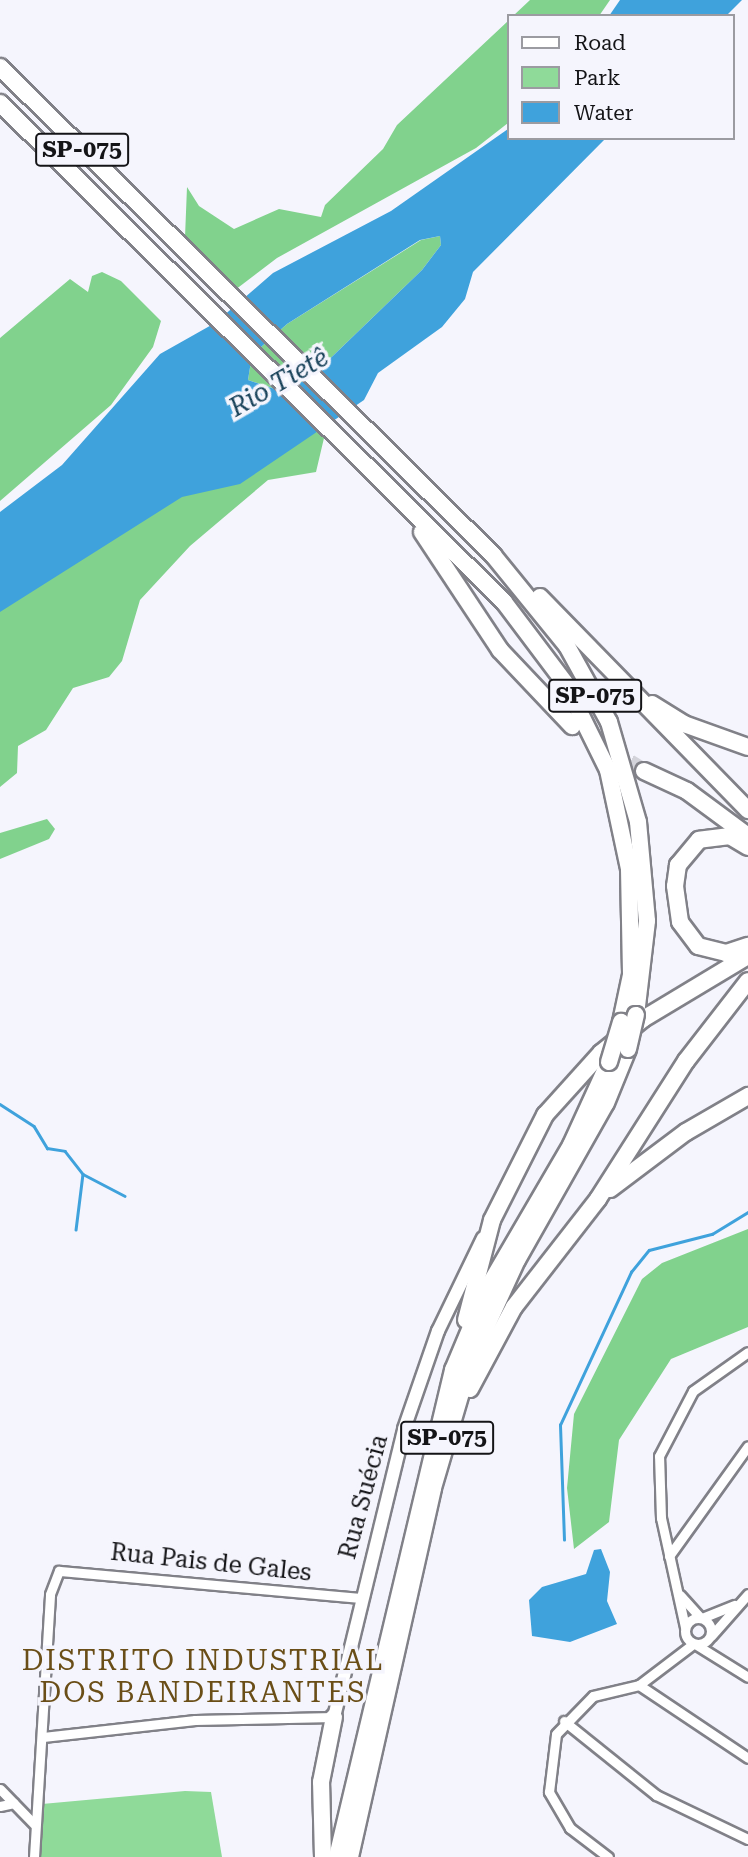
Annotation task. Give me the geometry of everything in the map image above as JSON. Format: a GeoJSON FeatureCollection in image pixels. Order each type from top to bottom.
{"type":"FeatureCollection","features":[{"type":"Feature","properties":{"kind":"highway","name":"SP-075"},"geometry":{"type":"LineString","coordinates":[[0,68],[382,450],[493,555],[567,646],[625,767],[645,868],[647,921],[629,1019],[571,1145],[487,1289],[453,1370],[337,1857]]}},
{"type":"Feature","properties":{"kind":"highway","name":"SP-075"},"geometry":{"type":"LineString","coordinates":[[0,105],[398,498],[537,641],[608,770],[620,814],[633,922],[628,1049],[584,1147],[494,1308],[444,1445],[350,1857]]}},
{"type":"Feature","properties":{"kind":"highway"},"geometry":{"type":"LineString","coordinates":[[398,498],[500,650],[572,726]]}},
{"type":"Feature","properties":{"kind":"highway"},"geometry":{"type":"LineString","coordinates":[[493,555],[582,635],[632,692],[748,810]]}},
{"type":"Feature","properties":{"kind":"highway"},"geometry":{"type":"LineString","coordinates":[[632,692],[684,724],[748,747]]}},
{"type":"Feature","properties":{"kind":"highway"},"geometry":{"type":"LineString","coordinates":[[644,771],[687,791],[748,836]]}},
{"type":"Feature","properties":{"kind":"highway"},"geometry":{"type":"LineString","coordinates":[[748,847],[730,836],[699,840],[678,865],[675,886],[680,922],[698,946],[726,953],[748,946]]}},
{"type":"Feature","properties":{"kind":"highway"},"geometry":{"type":"LineString","coordinates":[[453,1370],[492,1220],[524,1150],[571,1083],[643,1019],[748,956]]}},
{"type":"Feature","properties":{"kind":"highway"},"geometry":{"type":"LineString","coordinates":[[444,1445],[513,1307],[598,1199],[686,1061],[748,981]]}},
{"type":"Feature","properties":{"kind":"highway"},"geometry":{"type":"LineString","coordinates":[[598,1199],[675,1139],[748,1097]]}},
{"type":"Feature","properties":{"kind":"highway"},"geometry":{"type":"LineString","coordinates":[[323,1857],[321,1782],[334,1717]]}},
{"type":"Feature","properties":{"kind":"street","name":"Rua Suécia"},"geometry":{"type":"LineString","coordinates":[[334,1717],[359,1598],[416,1391],[492,1220]]}},
{"type":"Feature","properties":{"kind":"street"},"geometry":{"type":"LineString","coordinates":[[748,1352],[693,1391],[659,1456],[657,1486],[685,1628],[694,1644],[748,1677]]}},
{"type":"Feature","properties":{"kind":"street"},"geometry":{"type":"LineString","coordinates":[[669,1556],[748,1446]]}},
{"type":"Feature","properties":{"kind":"street","name":"Rua Pais de Gales"},"geometry":{"type":"LineString","coordinates":[[43,1737],[50,1594],[59,1571],[359,1598]]}},
{"type":"Feature","properties":{"kind":"street"},"geometry":{"type":"LineString","coordinates":[[678,1594],[701,1618],[728,1667]]}},
{"type":"Feature","properties":{"kind":"street"},"geometry":{"type":"LineString","coordinates":[[672,1658],[685,1628],[745,1597]]}},
{"type":"Feature","properties":{"kind":"street"},"geometry":{"type":"LineString","coordinates":[[608,1857],[570,1828],[549,1792],[551,1748],[564,1721],[593,1696],[639,1685],[672,1658],[710,1637],[745,1597]]}},
{"type":"Feature","properties":{"kind":"street"},"geometry":{"type":"LineString","coordinates":[[639,1685],[748,1759]]}},
{"type":"Feature","properties":{"kind":"street"},"geometry":{"type":"LineString","coordinates":[[34,1857],[43,1737],[195,1720],[334,1717]]}},
{"type":"Feature","properties":{"kind":"street"},"geometry":{"type":"LineString","coordinates":[[564,1721],[656,1795],[748,1839]]}},
{"type":"Feature","properties":{"kind":"street"},"geometry":{"type":"LineString","coordinates":[[0,1789],[35,1825]]}},
{"type":"Feature","properties":{"kind":"street"},"geometry":{"type":"LineString","coordinates":[[0,1806],[14,1802]]}},
{"type":"Feature","properties":{"kind":"green space"},"geometry":{"type":"Polygon","coordinates":[[[530,0],[610,0],[600,14],[515,14],[530,0]]]}},
{"type":"Feature","properties":{"kind":"green space"},"geometry":{"type":"Polygon","coordinates":[[[506,23],[506,125],[476,148],[277,258],[235,290],[185,237],[187,187],[199,206],[234,229],[279,209],[321,217],[325,205],[383,149],[397,125],[506,23]]]}},
{"type":"Feature","properties":{"kind":"green space"},"geometry":{"type":"Polygon","coordinates":[[[440,236],[441,245],[422,270],[312,376],[284,392],[248,380],[252,355],[287,324],[421,240],[440,236]]]}},
{"type":"Feature","properties":{"kind":"green space"},"geometry":{"type":"Polygon","coordinates":[[[102,272],[121,281],[161,321],[153,347],[111,405],[0,501],[0,338],[70,279],[88,292],[92,276],[102,272]]]}},
{"type":"Feature","properties":{"kind":"green space"},"geometry":{"type":"Polygon","coordinates":[[[308,425],[324,438],[316,472],[268,480],[190,546],[140,600],[122,661],[109,677],[73,688],[46,730],[18,746],[17,773],[0,787],[0,594],[308,425]]]}},
{"type":"Feature","properties":{"kind":"green space"},"geometry":{"type":"Polygon","coordinates":[[[47,819],[55,829],[49,839],[0,859],[0,833],[47,819]]]}},
{"type":"Feature","properties":{"kind":"green space"},"geometry":{"type":"Polygon","coordinates":[[[748,1229],[748,1327],[671,1359],[619,1440],[609,1522],[574,1549],[567,1488],[574,1414],[642,1279],[662,1263],[748,1229]]]}},
{"type":"Feature","properties":{"kind":"green space"},"geometry":{"type":"Polygon","coordinates":[[[185,1791],[211,1792],[222,1857],[39,1857],[42,1804],[185,1791]]]}},
{"type":"Feature","properties":{"kind":"water"},"geometry":{"type":"Polygon","coordinates":[[[620,0],[742,0],[728,14],[610,14],[620,0]]]}},
{"type":"Feature","properties":{"kind":"water"},"geometry":{"type":"Polygon","coordinates":[[[506,130],[506,140],[604,140],[473,272],[465,299],[442,327],[378,373],[364,400],[240,484],[182,497],[0,612],[0,512],[62,465],[160,354],[215,323],[273,273],[391,211],[506,130]],[[440,236],[420,240],[287,324],[252,355],[248,380],[284,392],[312,376],[422,270],[441,245],[440,236]]]}},
{"type":"Feature","properties":{"kind":"water"},"geometry":{"type":"Polygon","coordinates":[[[601,1549],[610,1572],[607,1601],[617,1624],[570,1642],[532,1636],[529,1600],[542,1587],[586,1574],[594,1550],[601,1549]]]}},
{"type":"Feature","properties":{"kind":"waterway"},"geometry":{"type":"LineString","coordinates":[[0,1104],[34,1126],[47,1148],[65,1151],[83,1174],[76,1230]]}},
{"type":"Feature","properties":{"kind":"waterway"},"geometry":{"type":"LineString","coordinates":[[83,1174],[125,1196]]}},
{"type":"Feature","properties":{"kind":"waterway"},"geometry":{"type":"LineString","coordinates":[[564,1540],[560,1425],[631,1272],[649,1250],[712,1234],[748,1212]]}},
{"type":"Feature","properties":{"kind":"tunnel"},"geometry":{"type":"LineString","coordinates":[[589,737],[644,771]]}},
{"type":"Feature","properties":{"kind":"district","name":"DISTRITO INDUSTRIAL DOS BANDEIRANTES"},"geometry":{"type":"Point","coordinates":[203,1677]}},
{"type":"Feature","properties":{"kind":"water label","name":"Rio Tietê"},"geometry":{"type":"Point","coordinates":[279,383]}}]}
